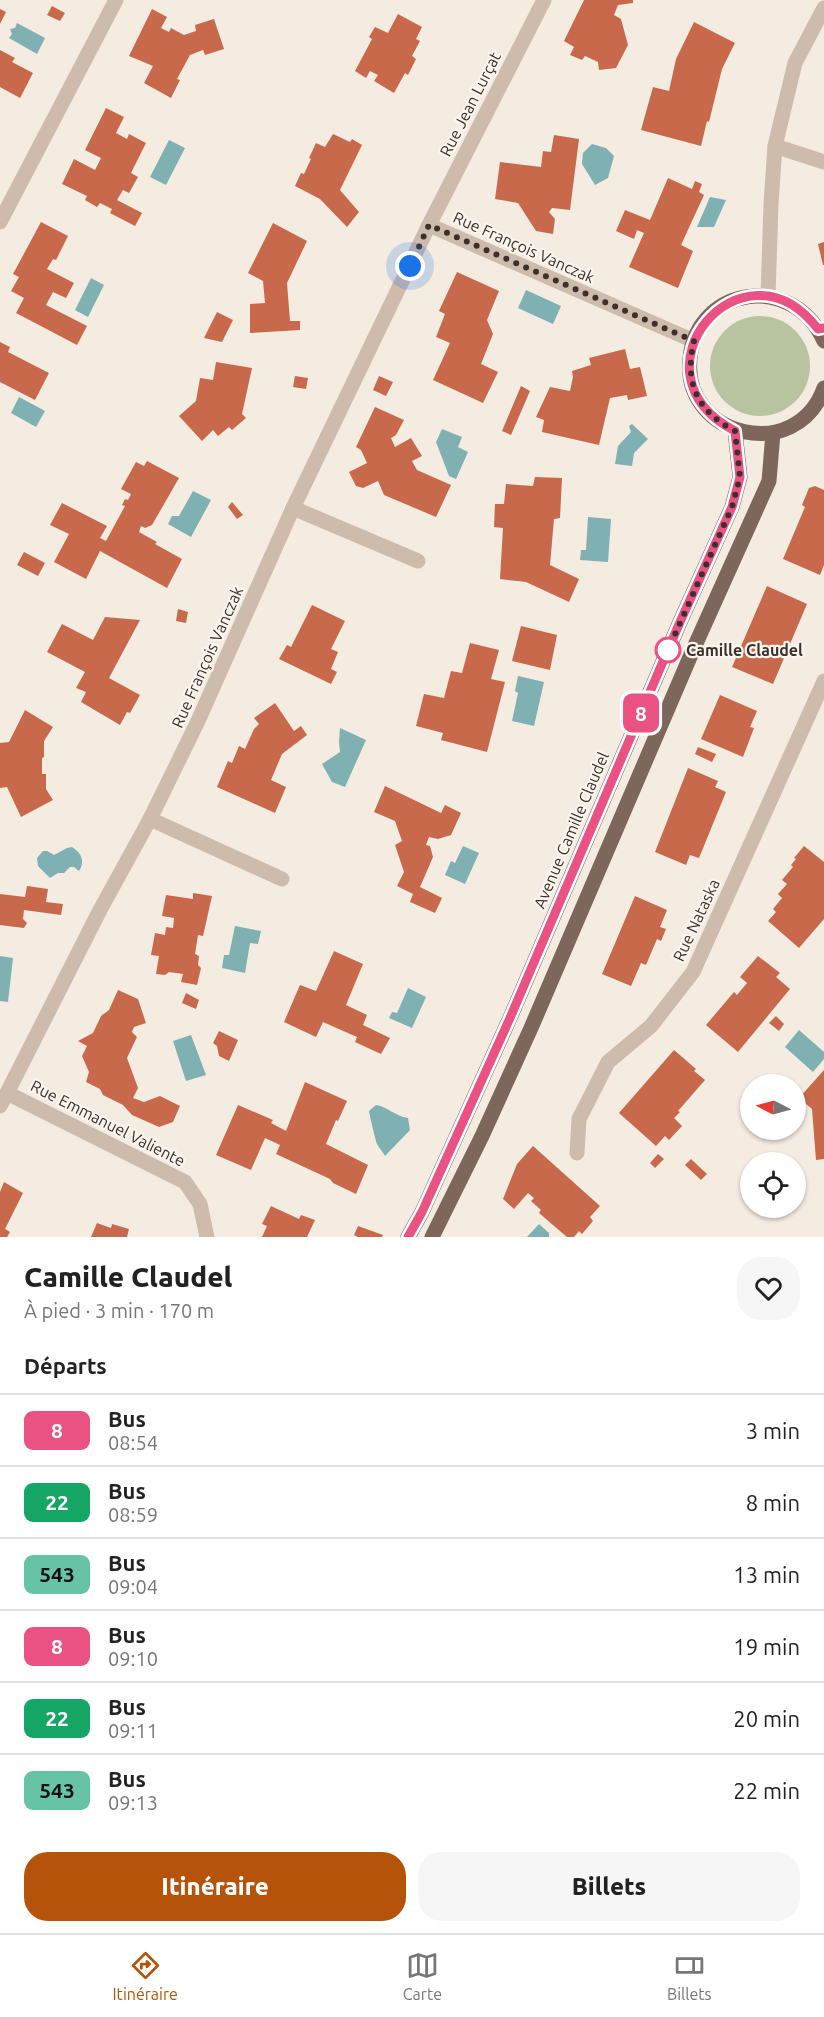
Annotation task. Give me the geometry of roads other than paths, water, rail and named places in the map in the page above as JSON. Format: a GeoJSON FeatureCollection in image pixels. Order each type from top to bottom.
{"type":"FeatureCollection","features":[{"type":"Feature","properties":{"kind":"main road"},"geometry":{"type":"LineString","coordinates":[[822,333],[809,317],[797,307],[783,300],[768,296],[738,299],[711,315],[701,327],[694,341],[690,359],[690,377],[696,394],[706,410],[719,422],[735,431],[754,435],[773,433],[797,423],[819,409],[824,388]]}},
{"type":"Feature","properties":{"kind":"main road","name":"Avenue Camille Claudel"},"geometry":{"type":"LineString","coordinates":[[408,1237],[422,1212],[510,1018],[680,622],[732,507],[740,477],[735,431]]}},
{"type":"Feature","properties":{"kind":"main road"},"geometry":{"type":"LineString","coordinates":[[432,1237],[482,1136],[531,1028],[693,650],[769,481],[773,433]]}},
{"type":"Feature","properties":{"kind":"street"},"geometry":{"type":"LineString","coordinates":[[0,222],[116,0]]}},
{"type":"Feature","properties":{"kind":"street","name":"Rue Jean Lurçat"},"geometry":{"type":"LineString","coordinates":[[429,225],[544,0]]}},
{"type":"Feature","properties":{"kind":"street"},"geometry":{"type":"LineString","coordinates":[[768,296],[775,146],[795,63],[824,8]]}},
{"type":"Feature","properties":{"kind":"street"},"geometry":{"type":"LineString","coordinates":[[775,146],[824,162]]}},
{"type":"Feature","properties":{"kind":"street","name":"Rue François Vanczak"},"geometry":{"type":"LineString","coordinates":[[3,1099],[100,910],[150,819],[198,721],[293,508],[429,225],[694,341]]}},
{"type":"Feature","properties":{"kind":"street"},"geometry":{"type":"LineString","coordinates":[[293,508],[418,561]]}},
{"type":"Feature","properties":{"kind":"street","name":"Rue Nataska"},"geometry":{"type":"LineString","coordinates":[[577,1154],[579,1119],[608,1062],[651,1026],[693,972],[824,681]]}},
{"type":"Feature","properties":{"kind":"street"},"geometry":{"type":"LineString","coordinates":[[150,819],[282,879]]}},
{"type":"Feature","properties":{"kind":"street","name":"Rue Emmanuel Valiente"},"geometry":{"type":"LineString","coordinates":[[3,1099],[185,1182],[200,1204],[207,1237]]}},
{"type":"Feature","properties":{"kind":"water"},"geometry":{"type":"Polygon","coordinates":[[[17,23],[45,38],[37,54],[9,38],[12,34],[10,29],[15,28],[17,23]]]}},
{"type":"Feature","properties":{"kind":"water"},"geometry":{"type":"Polygon","coordinates":[[[169,140],[185,148],[166,185],[150,177],[169,140]]]}},
{"type":"Feature","properties":{"kind":"water"},"geometry":{"type":"Polygon","coordinates":[[[592,144],[606,148],[614,156],[608,178],[595,185],[582,164],[583,153],[592,144]]]}},
{"type":"Feature","properties":{"kind":"water"},"geometry":{"type":"Polygon","coordinates":[[[710,197],[726,200],[714,227],[697,227],[710,197]]]}},
{"type":"Feature","properties":{"kind":"water"},"geometry":{"type":"Polygon","coordinates":[[[91,278],[104,285],[88,317],[75,310],[91,278]]]}},
{"type":"Feature","properties":{"kind":"water"},"geometry":{"type":"Polygon","coordinates":[[[526,290],[561,306],[553,324],[518,308],[526,290]]]}},
{"type":"Feature","properties":{"kind":"water"},"geometry":{"type":"Polygon","coordinates":[[[19,397],[45,411],[36,427],[11,413],[19,397]]]}},
{"type":"Feature","properties":{"kind":"water"},"geometry":{"type":"Polygon","coordinates":[[[632,424],[648,439],[634,453],[632,466],[615,464],[618,446],[631,432],[629,426],[632,424]]]}},
{"type":"Feature","properties":{"kind":"water"},"geometry":{"type":"Polygon","coordinates":[[[442,429],[462,437],[458,447],[468,452],[456,479],[449,476],[436,442],[442,429]]]}},
{"type":"Feature","properties":{"kind":"water"},"geometry":{"type":"Polygon","coordinates":[[[193,491],[211,500],[191,537],[168,524],[172,516],[179,516],[193,491]]]}},
{"type":"Feature","properties":{"kind":"water"},"geometry":{"type":"Polygon","coordinates":[[[588,517],[611,519],[608,562],[580,560],[581,550],[586,550],[588,517]]]}},
{"type":"Feature","properties":{"kind":"water"},"geometry":{"type":"Polygon","coordinates":[[[518,676],[544,682],[534,726],[512,721],[518,693],[515,691],[518,676]]]}},
{"type":"Feature","properties":{"kind":"water"},"geometry":{"type":"Polygon","coordinates":[[[340,728],[366,740],[345,787],[332,782],[322,764],[340,752],[340,728]]]}},
{"type":"Feature","properties":{"kind":"water"},"geometry":{"type":"Polygon","coordinates":[[[463,846],[479,853],[465,884],[445,875],[451,861],[455,863],[463,846]]]}},
{"type":"Feature","properties":{"kind":"water"},"geometry":{"type":"Polygon","coordinates":[[[72,847],[82,858],[79,871],[70,867],[64,873],[58,873],[50,878],[38,866],[37,858],[43,851],[54,855],[72,847]]]}},
{"type":"Feature","properties":{"kind":"water"},"geometry":{"type":"Polygon","coordinates":[[[235,926],[261,931],[258,944],[250,943],[245,973],[222,968],[224,955],[229,955],[235,926]]]}},
{"type":"Feature","properties":{"kind":"water"},"geometry":{"type":"Polygon","coordinates":[[[0,956],[13,958],[8,1002],[0,1001],[0,956]]]}},
{"type":"Feature","properties":{"kind":"water"},"geometry":{"type":"Polygon","coordinates":[[[408,988],[426,997],[412,1028],[389,1018],[392,1012],[397,1013],[408,988]]]}},
{"type":"Feature","properties":{"kind":"water"},"geometry":{"type":"Polygon","coordinates":[[[799,1030],[824,1052],[824,1059],[813,1072],[785,1047],[799,1030]]]}},
{"type":"Feature","properties":{"kind":"water"},"geometry":{"type":"Polygon","coordinates":[[[191,1035],[206,1075],[186,1081],[173,1041],[191,1035]]]}},
{"type":"Feature","properties":{"kind":"water"},"geometry":{"type":"Polygon","coordinates":[[[376,1105],[408,1118],[410,1130],[385,1156],[377,1144],[369,1113],[376,1105]]]}},
{"type":"Feature","properties":{"kind":"water"},"geometry":{"type":"Polygon","coordinates":[[[539,1224],[549,1233],[549,1237],[527,1237],[539,1224]]]}},
{"type":"Feature","properties":{"kind":"place","name":"Camille Claudel"},"geometry":{"type":"Point","coordinates":[668,650]}}]}
